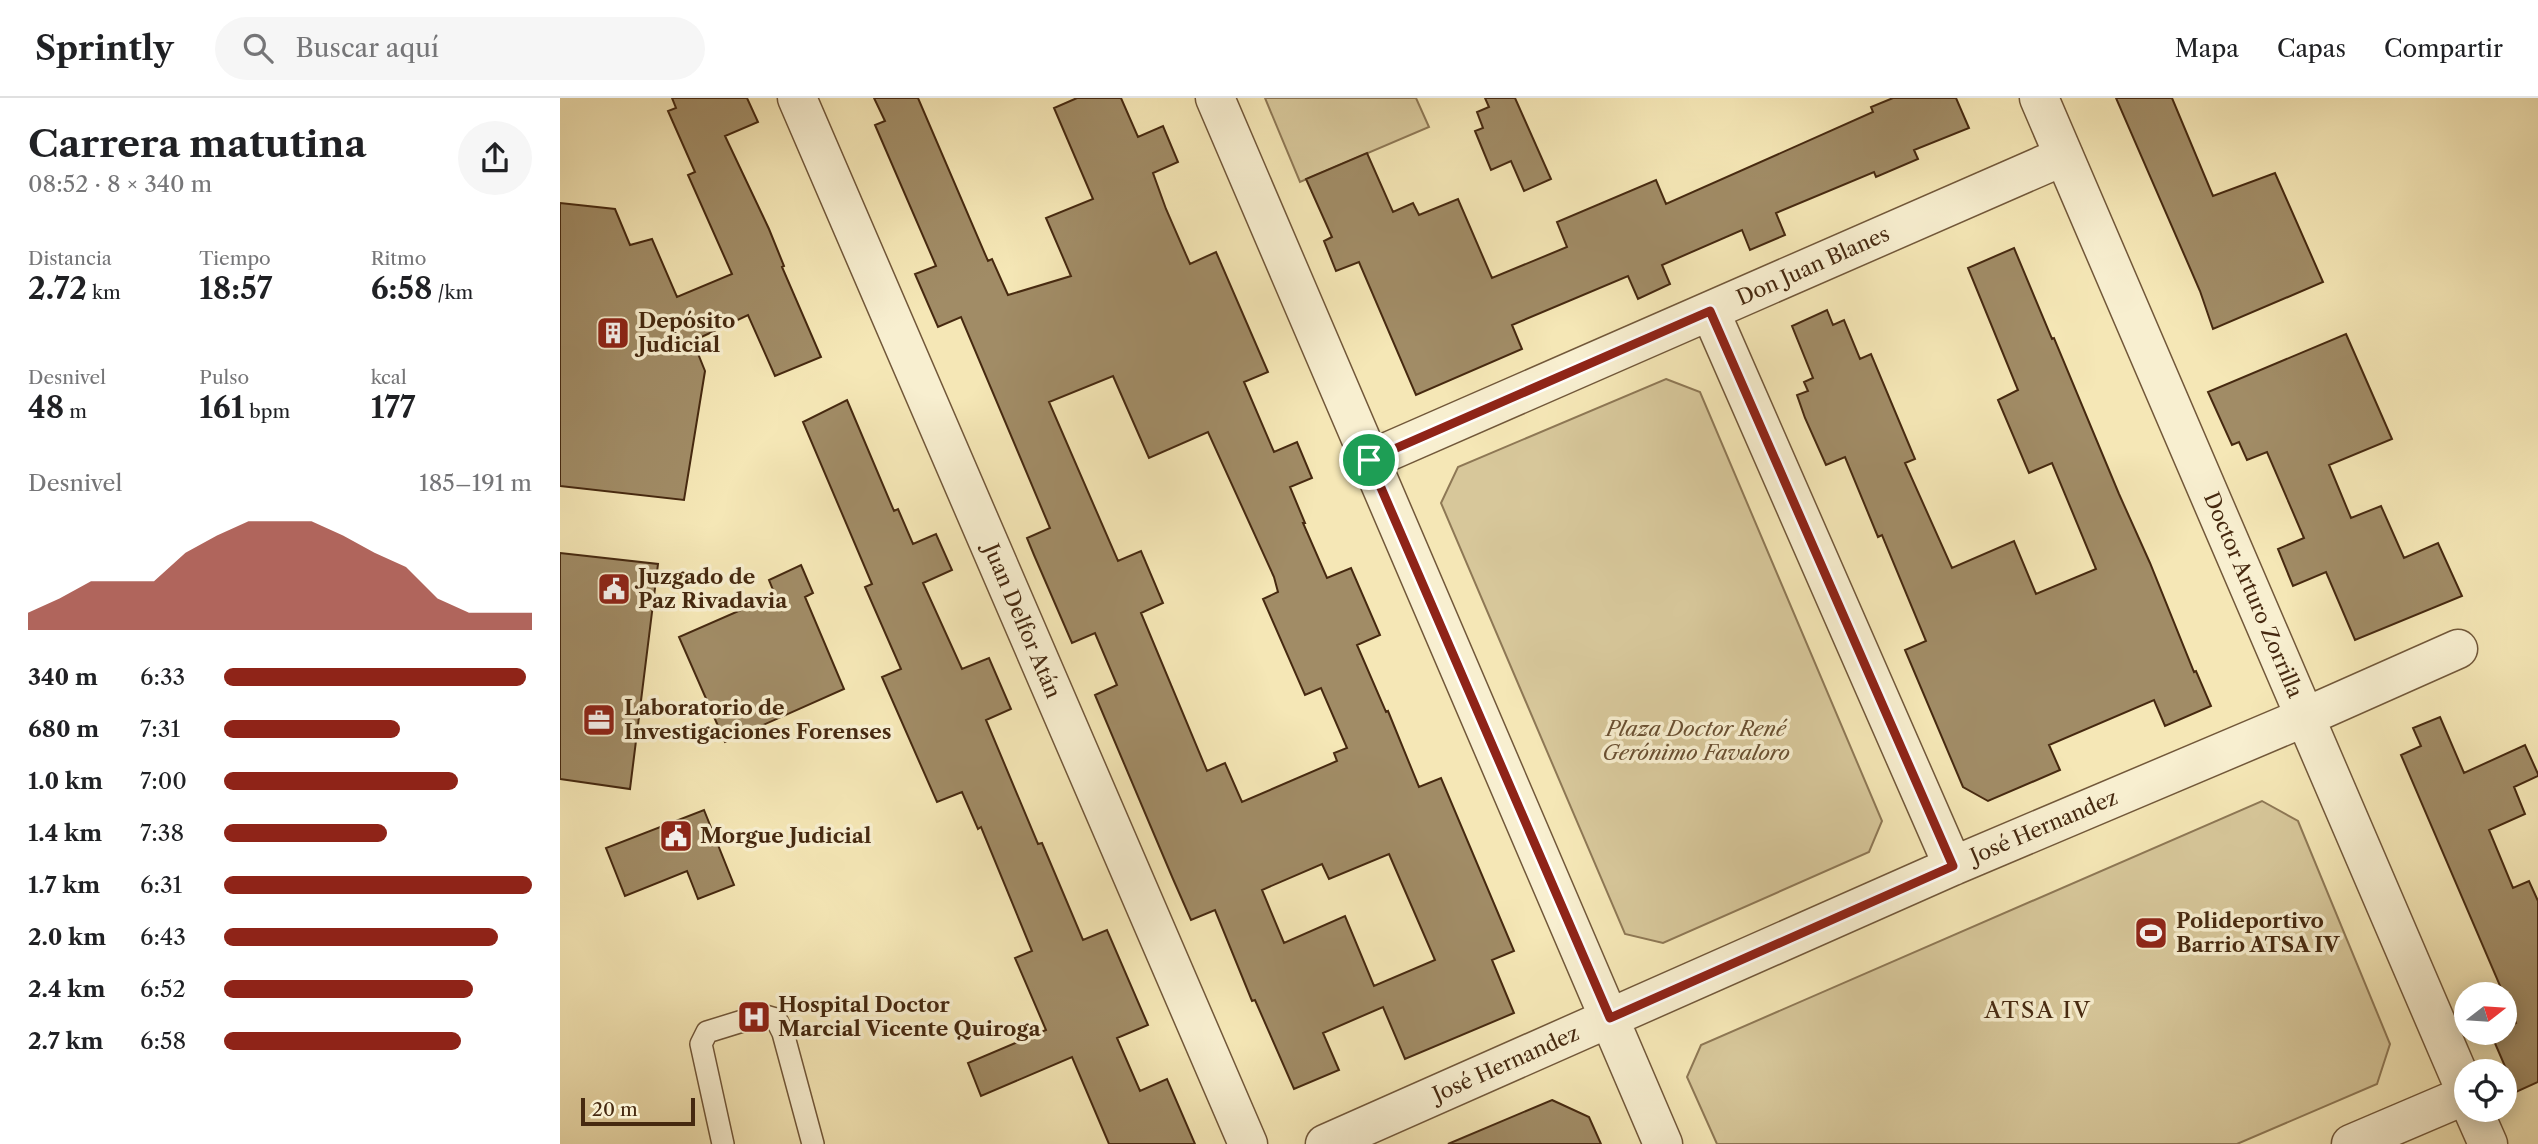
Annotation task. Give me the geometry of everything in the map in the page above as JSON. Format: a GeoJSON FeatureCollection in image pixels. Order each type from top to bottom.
{"type":"FeatureCollection","features":[{"type":"Feature","properties":{"kind":"street","name":"Juan Delfor Atán"},"geometry":{"type":"LineString","coordinates":[[797,98],[1248,1144]]}},
{"type":"Feature","properties":{"kind":"street"},"geometry":{"type":"LineString","coordinates":[[1215,98],[1663,1144]]}},
{"type":"Feature","properties":{"kind":"street","name":"Doctor Arturo Zorrilla"},"geometry":{"type":"LineString","coordinates":[[2039,98],[2454,1065]]}},
{"type":"Feature","properties":{"kind":"street","name":"Don Juan Blanes"},"geometry":{"type":"LineString","coordinates":[[1369,460],[2064,156]]}},
{"type":"Feature","properties":{"kind":"street"},"geometry":{"type":"LineString","coordinates":[[1710,311],[1953,866]]}},
{"type":"Feature","properties":{"kind":"street","name":"José Hernandez"},"geometry":{"type":"LineString","coordinates":[[1325,1144],[1953,866],[2458,649]]}},
{"type":"Feature","properties":{"kind":"street"},"geometry":{"type":"LineString","coordinates":[[2351,1144],[2454,1098]]}},
{"type":"Feature","properties":{"kind":"street"},"geometry":{"type":"LineString","coordinates":[[2478,1122],[2488,1144]]}},
{"type":"Feature","properties":{"kind":"lane"},"geometry":{"type":"LineString","coordinates":[[723,1144],[701,1044],[707,1032],[762,1015],[776,1019],[783,1033],[813,1144]]}},
{"type":"Feature","properties":{"kind":"green space"},"geometry":{"type":"Polygon","coordinates":[[[1265,98],[1416,98],[1429,127],[1300,182],[1265,98]]]}},
{"type":"Feature","properties":{"kind":"green space","name":"Plaza Doctor René Gerónimo Favaloro"},"geometry":{"type":"Polygon","coordinates":[[[1666,379],[1700,392],[1882,821],[1869,852],[1663,943],[1625,934],[1441,503],[1458,467],[1666,379]]]}},
{"type":"Feature","properties":{"kind":"green space","name":"Polideportivo Barrio ATSA IV"},"geometry":{"type":"Polygon","coordinates":[[[2262,801],[2298,821],[2390,1044],[2377,1084],[2237,1144],[1717,1144],[1687,1077],[1701,1045],[2262,801]]]}},
{"type":"Feature","properties":{"kind":"building"},"geometry":{"type":"Polygon","coordinates":[[[672,98],[747,98],[758,122],[725,136],[769,229],[784,266],[782,267],[821,357],[775,376],[748,315],[695,340],[705,371],[684,500],[560,486],[560,203],[615,209],[630,245],[652,239],[677,297],[732,274],[688,175],[695,172],[668,111],[676,108],[672,98]]]}},
{"type":"Feature","properties":{"kind":"building"},"geometry":{"type":"Polygon","coordinates":[[[874,98],[918,98],[988,261],[992,259],[1008,295],[1071,276],[1046,218],[1093,199],[1054,108],[1077,98],[1121,98],[1138,137],[1163,126],[1178,162],[1153,173],[1166,209],[1190,264],[1216,252],[1268,372],[1244,382],[1274,452],[1297,442],[1312,478],[1290,487],[1327,578],[1351,568],[1380,635],[1357,645],[1419,787],[1441,778],[1514,951],[1492,960],[1514,1013],[1405,1059],[1383,1007],[1323,1033],[1339,1070],[1294,1089],[1255,1000],[1252,1001],[1215,910],[1191,920],[1173,879],[1095,695],[1117,685],[1095,633],[1072,643],[1027,538],[1050,528],[961,317],[938,327],[915,274],[936,266],[875,125],[885,121],[874,98]],[[1113,376],[1049,402],[1118,561],[1141,551],[1163,603],[1141,613],[1207,771],[1225,763],[1242,802],[1337,761],[1334,753],[1347,748],[1321,688],[1305,695],[1263,599],[1278,592],[1274,577],[1208,432],[1149,458],[1113,376]],[[1389,854],[1329,879],[1322,864],[1262,890],[1284,943],[1345,916],[1374,986],[1435,960],[1389,854]]]}},
{"type":"Feature","properties":{"kind":"building"},"geometry":{"type":"Polygon","coordinates":[[[1485,98],[1515,98],[1551,179],[1524,191],[1511,161],[1491,170],[1475,131],[1483,128],[1477,112],[1489,107],[1485,98]]]}},
{"type":"Feature","properties":{"kind":"building"},"geometry":{"type":"Polygon","coordinates":[[[1893,98],[1956,98],[1969,128],[1914,150],[1918,159],[1876,177],[1874,172],[1776,213],[1785,235],[1750,250],[1742,230],[1662,265],[1670,284],[1638,299],[1628,276],[1512,325],[1522,349],[1416,395],[1359,262],[1336,271],[1324,241],[1332,237],[1306,179],[1367,153],[1393,212],[1413,203],[1419,215],[1458,199],[1492,278],[1567,247],[1557,222],[1656,180],[1666,204],[1873,112],[1871,107],[1893,98]]]}},
{"type":"Feature","properties":{"kind":"building"},"geometry":{"type":"Polygon","coordinates":[[[2116,98],[2172,98],[2213,196],[2275,173],[2323,282],[2213,329],[2200,291],[2116,98]]]}},
{"type":"Feature","properties":{"kind":"building"},"geometry":{"type":"Polygon","coordinates":[[[2014,248],[2194,672],[2196,671],[2211,706],[2165,726],[2154,700],[2049,745],[2060,770],[1988,801],[1963,787],[1905,650],[1926,641],[1882,535],[1878,537],[1845,457],[1826,465],[1805,418],[1797,395],[1808,391],[1804,382],[1813,378],[1792,326],[1827,310],[1833,325],[1844,320],[1860,359],[1871,354],[1915,459],[1905,463],[1952,568],[2014,541],[2036,594],[2096,569],[2052,463],[2029,473],[1998,400],[2018,390],[1968,268],[2014,248]]]}},
{"type":"Feature","properties":{"kind":"building"},"geometry":{"type":"Polygon","coordinates":[[[2346,334],[2392,439],[2329,465],[2351,518],[2381,506],[2404,558],[2438,543],[2462,596],[2355,640],[2326,572],[2293,586],[2278,549],[2304,538],[2267,452],[2247,460],[2239,442],[2232,445],[2208,392],[2346,334]]]}},
{"type":"Feature","properties":{"kind":"building"},"geometry":{"type":"Polygon","coordinates":[[[847,400],[894,511],[898,509],[913,544],[936,534],[952,570],[923,583],[962,669],[989,658],[1011,709],[986,720],[1038,844],[1042,843],[1083,940],[1107,930],[1148,1025],[1117,1038],[1140,1091],[1167,1079],[1195,1144],[1109,1144],[1072,1057],[981,1096],[968,1063],[1046,1030],[1015,958],[1032,951],[981,827],[978,829],[962,792],[937,802],[882,677],[901,669],[865,587],[872,584],[803,422],[847,400]]]}},
{"type":"Feature","properties":{"kind":"building"},"geometry":{"type":"Polygon","coordinates":[[[560,553],[658,564],[630,789],[560,779],[560,553]]]}},
{"type":"Feature","properties":{"kind":"building"},"geometry":{"type":"Polygon","coordinates":[[[801,565],[813,593],[805,597],[844,689],[725,742],[679,637],[775,595],[769,580],[801,565]]]}},
{"type":"Feature","properties":{"kind":"building"},"geometry":{"type":"Polygon","coordinates":[[[2440,717],[2464,773],[2525,745],[2538,774],[2514,787],[2525,814],[2489,830],[2513,888],[2529,881],[2538,901],[2538,1082],[2517,1092],[2517,1059],[2502,1059],[2496,1045],[2517,1045],[2517,982],[2498,982],[2401,755],[2421,746],[2413,728],[2440,717]]]}},
{"type":"Feature","properties":{"kind":"building","name":"Morgue Judicial"},"geometry":{"type":"Polygon","coordinates":[[[704,810],[734,885],[698,899],[687,871],[625,896],[606,848],[704,810]]]}},
{"type":"Feature","properties":{"kind":"building"},"geometry":{"type":"Polygon","coordinates":[[[1552,1100],[1589,1117],[1601,1144],[1448,1144],[1552,1100]]]}},
{"type":"Feature","properties":{"kind":"place","name":"Depósito Judicial"},"geometry":{"type":"Point","coordinates":[613,333]}},
{"type":"Feature","properties":{"kind":"place","name":"Juzgado de Paz Rivadavia"},"geometry":{"type":"Point","coordinates":[614,589]}},
{"type":"Feature","properties":{"kind":"place","name":"Laboratorio de Investigaciones Forenses"},"geometry":{"type":"Point","coordinates":[599,720]}},
{"type":"Feature","properties":{"kind":"place","name":"Morgue Judicial"},"geometry":{"type":"Point","coordinates":[676,836]}},
{"type":"Feature","properties":{"kind":"place","name":"Polideportivo Barrio ATSA IV"},"geometry":{"type":"Point","coordinates":[2151,933]}},
{"type":"Feature","properties":{"kind":"place","name":"Hospital Doctor Marcial Vicente Quiroga"},"geometry":{"type":"Point","coordinates":[754,1017]}},
{"type":"Feature","properties":{"kind":"district","name":"ATSA IV"},"geometry":{"type":"Point","coordinates":[2038,1010]}},
{"type":"Feature","properties":{"kind":"route"},"geometry":{"type":"LineString","coordinates":[[1710,311],[1953,866],[1610,1018],[1369,460],[1710,311]]}}]}
